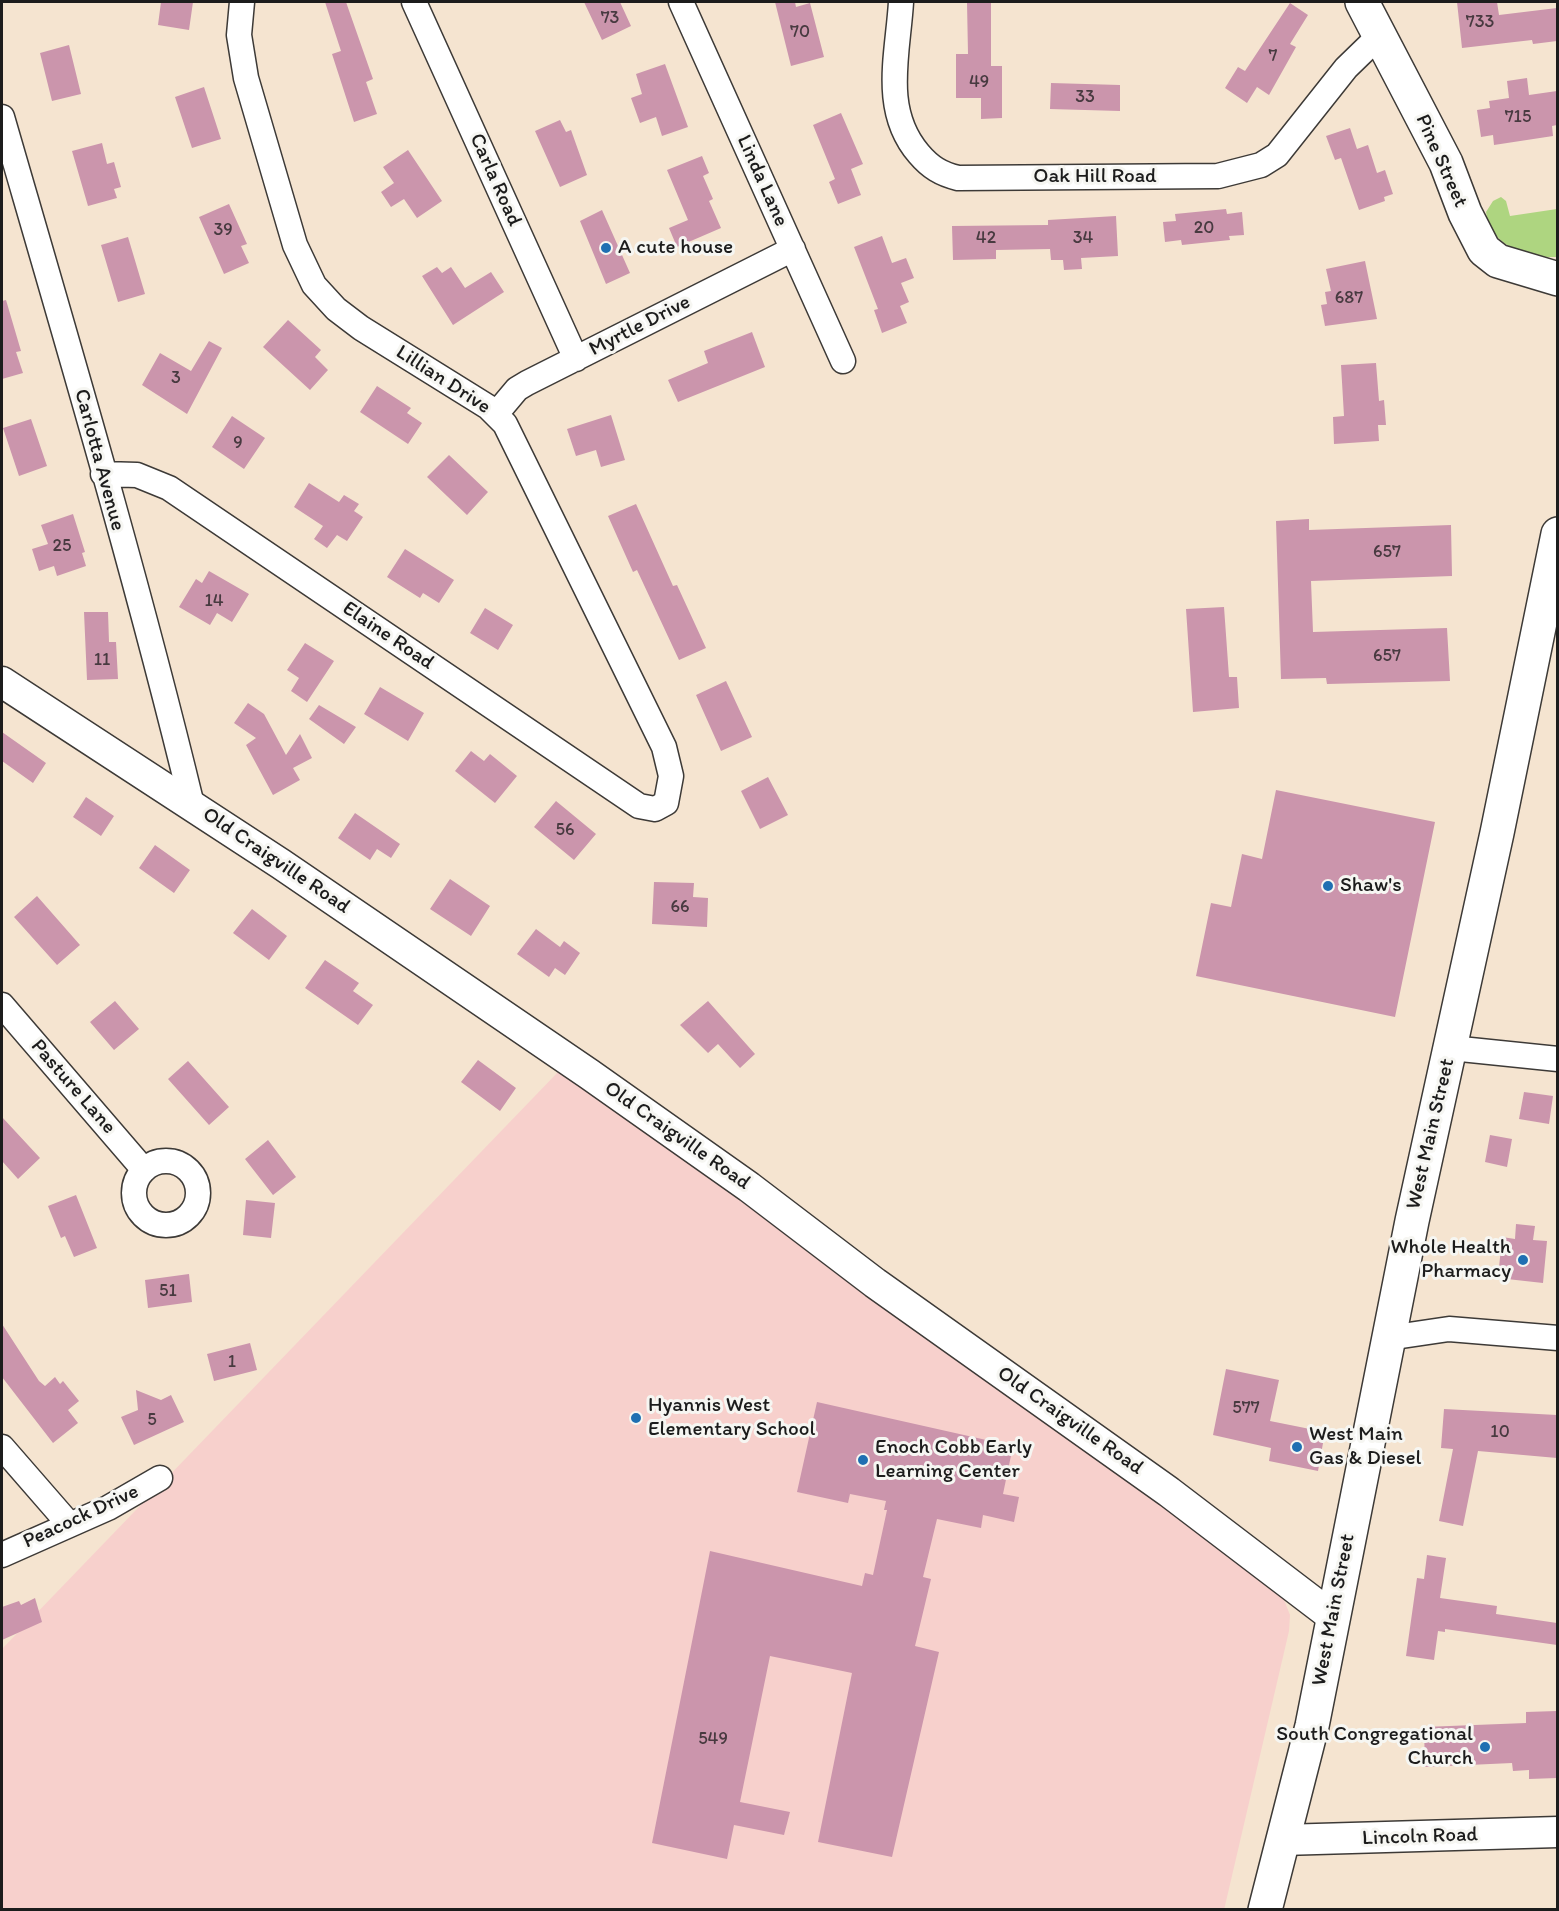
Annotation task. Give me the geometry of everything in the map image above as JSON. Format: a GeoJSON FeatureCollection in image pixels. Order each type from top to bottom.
{"type":"FeatureCollection","features":[{"type":"Feature","properties":{"kind":"main road","name":"Pine Street"},"geometry":{"type":"LineString","coordinates":[[1362,2],[1446,163],[1465,213],[1484,250],[1498,261],[1557,279]]}},
{"type":"Feature","properties":{"kind":"main road","name":"West Main Street"},"geometry":{"type":"LineString","coordinates":[[1264,1910],[1312,1726],[1388,1338],[1451,1048],[1557,534]]}},
{"type":"Feature","properties":{"kind":"street","name":"Lillian Drive"},"geometry":{"type":"LineString","coordinates":[[242,2],[239,35],[246,78],[295,245],[314,285],[336,309],[361,328],[496,414],[512,436],[664,747],[671,776],[666,803]]}},
{"type":"Feature","properties":{"kind":"street","name":"Carla Road"},"geometry":{"type":"LineString","coordinates":[[414,2],[576,358]]}},
{"type":"Feature","properties":{"kind":"street","name":"Linda Lane"},"geometry":{"type":"LineString","coordinates":[[681,2],[843,361]]}},
{"type":"Feature","properties":{"kind":"street","name":"Oak Hill Road"},"geometry":{"type":"LineString","coordinates":[[901,2],[893,86],[899,121],[912,147],[923,160],[945,175],[958,178],[1218,176],[1261,165],[1277,154],[1346,68],[1380,35]]}},
{"type":"Feature","properties":{"kind":"street","name":"Carlotta Avenue"},"geometry":{"type":"LineString","coordinates":[[2,117],[103,474],[173,728],[192,806]]}},
{"type":"Feature","properties":{"kind":"street","name":"Myrtle Drive"},"geometry":{"type":"LineString","coordinates":[[496,414],[517,389],[793,249]]}},
{"type":"Feature","properties":{"kind":"street","name":"Elaine Road"},"geometry":{"type":"LineString","coordinates":[[103,474],[137,476],[169,488],[639,806],[655,809],[666,803]]}},
{"type":"Feature","properties":{"kind":"street","name":"Old Craigville Road"},"geometry":{"type":"LineString","coordinates":[[2,682],[451,978],[749,1187],[875,1283],[1168,1492],[1333,1617]]}},
{"type":"Feature","properties":{"kind":"street","name":"Pasture Lane"},"geometry":{"type":"LineString","coordinates":[[2,1005],[144,1170]]}},
{"type":"Feature","properties":{"kind":"street"},"geometry":{"type":"LineString","coordinates":[[1451,1048],[1557,1059]]}},
{"type":"Feature","properties":{"kind":"street"},"geometry":{"type":"LineString","coordinates":[[1388,1338],[1449,1329],[1557,1338]]}},
{"type":"Feature","properties":{"kind":"street"},"geometry":{"type":"LineString","coordinates":[[2,1447],[69,1524]]}},
{"type":"Feature","properties":{"kind":"street","name":"Peacock Drive"},"geometry":{"type":"LineString","coordinates":[[2,1555],[108,1508],[160,1478]]}},
{"type":"Feature","properties":{"kind":"street","name":"Lincoln Road"},"geometry":{"type":"LineString","coordinates":[[1282,1840],[1557,1832]]}},
{"type":"Feature","properties":{"kind":"shaded area","name":"Hyannis West Elementary School"},"geometry":{"type":"Polygon","coordinates":[[[559,1071],[842,1269],[1280,1590],[1290,1615],[1289,1631],[1224,1910],[2,1909],[2,1649],[559,1071]]]}},
{"type":"Feature","properties":{"kind":"green space"},"geometry":{"type":"Polygon","coordinates":[[[1501,197],[1506,201],[1510,216],[1557,209],[1557,257],[1522,252],[1512,248],[1495,234],[1486,212],[1493,201],[1501,197]]]}},
{"type":"Feature","properties":{"kind":"building"},"geometry":{"type":"Polygon","coordinates":[[[161,2],[193,2],[189,30],[158,25],[161,2]]]}},
{"type":"Feature","properties":{"kind":"building"},"geometry":{"type":"Polygon","coordinates":[[[325,2],[346,2],[373,79],[366,82],[377,114],[354,122],[332,54],[341,51],[325,2]]]}},
{"type":"Feature","properties":{"kind":"building"},"geometry":{"type":"Polygon","coordinates":[[[584,2],[620,2],[631,26],[602,40],[584,2]]]}},
{"type":"Feature","properties":{"kind":"building"},"geometry":{"type":"Polygon","coordinates":[[[775,2],[795,2],[796,7],[810,3],[824,57],[791,66],[775,2]]]}},
{"type":"Feature","properties":{"kind":"building"},"geometry":{"type":"Polygon","coordinates":[[[967,2],[991,2],[991,66],[1002,66],[1002,118],[981,119],[981,98],[956,98],[956,54],[968,54],[967,2]]]}},
{"type":"Feature","properties":{"kind":"building"},"geometry":{"type":"Polygon","coordinates":[[[1457,2],[1497,2],[1499,15],[1557,8],[1557,41],[1533,44],[1532,40],[1462,48],[1457,2]]]}},
{"type":"Feature","properties":{"kind":"building"},"geometry":{"type":"Polygon","coordinates":[[[1290,3],[1308,15],[1290,44],[1296,47],[1269,95],[1257,87],[1247,103],[1225,88],[1238,67],[1245,71],[1290,3]]]}},
{"type":"Feature","properties":{"kind":"building"},"geometry":{"type":"Polygon","coordinates":[[[69,45],[81,94],[52,101],[40,53],[69,45]]]}},
{"type":"Feature","properties":{"kind":"building"},"geometry":{"type":"Polygon","coordinates":[[[665,64],[688,127],[662,136],[656,117],[640,123],[631,98],[642,94],[636,74],[665,64]]]}},
{"type":"Feature","properties":{"kind":"building"},"geometry":{"type":"Polygon","coordinates":[[[1527,78],[1529,95],[1557,91],[1557,125],[1552,126],[1553,136],[1494,145],[1493,135],[1481,137],[1477,110],[1490,108],[1489,101],[1509,98],[1507,81],[1527,78]]]}},
{"type":"Feature","properties":{"kind":"building"},"geometry":{"type":"Polygon","coordinates":[[[1051,83],[1120,85],[1120,111],[1050,109],[1051,83]]]}},
{"type":"Feature","properties":{"kind":"building"},"geometry":{"type":"Polygon","coordinates":[[[204,87],[221,139],[192,148],[175,97],[204,87]]]}},
{"type":"Feature","properties":{"kind":"building"},"geometry":{"type":"Polygon","coordinates":[[[841,113],[863,164],[851,169],[861,195],[838,204],[829,182],[835,179],[813,125],[841,113]]]}},
{"type":"Feature","properties":{"kind":"building"},"geometry":{"type":"Polygon","coordinates":[[[560,120],[566,132],[571,130],[587,175],[560,187],[535,131],[560,120]]]}},
{"type":"Feature","properties":{"kind":"building"},"geometry":{"type":"Polygon","coordinates":[[[1350,128],[1357,149],[1368,145],[1377,173],[1385,170],[1393,194],[1384,197],[1385,201],[1359,210],[1341,158],[1335,160],[1326,136],[1350,128]]]}},
{"type":"Feature","properties":{"kind":"building"},"geometry":{"type":"Polygon","coordinates":[[[102,143],[107,164],[114,162],[121,187],[114,189],[117,198],[88,206],[72,151],[102,143]]]}},
{"type":"Feature","properties":{"kind":"building"},"geometry":{"type":"Polygon","coordinates":[[[408,150],[442,201],[417,218],[404,199],[391,207],[381,192],[394,183],[383,167],[408,150]]]}},
{"type":"Feature","properties":{"kind":"building"},"geometry":{"type":"Polygon","coordinates":[[[702,156],[709,173],[703,176],[713,199],[709,201],[721,228],[677,247],[669,228],[688,220],[667,170],[702,156]]]}},
{"type":"Feature","properties":{"kind":"building"},"geometry":{"type":"Polygon","coordinates":[[[229,204],[247,244],[241,246],[249,263],[224,274],[199,217],[229,204]]]}},
{"type":"Feature","properties":{"kind":"building"},"geometry":{"type":"Polygon","coordinates":[[[1226,209],[1227,214],[1242,212],[1244,235],[1229,236],[1230,240],[1182,245],[1181,240],[1165,242],[1163,222],[1176,221],[1175,214],[1226,209]]]}},
{"type":"Feature","properties":{"kind":"building","name":"A cute house"},"geometry":{"type":"Polygon","coordinates":[[[602,210],[630,273],[606,284],[580,221],[602,210]]]}},
{"type":"Feature","properties":{"kind":"building"},"geometry":{"type":"Polygon","coordinates":[[[1116,216],[1118,256],[1081,258],[1082,269],[1064,270],[1063,260],[1051,260],[1050,249],[996,250],[996,259],[953,260],[952,226],[1048,225],[1048,220],[1116,216]]]}},
{"type":"Feature","properties":{"kind":"building"},"geometry":{"type":"Polygon","coordinates":[[[882,236],[892,263],[906,258],[914,278],[901,283],[909,302],[900,306],[907,323],[882,333],[874,310],[878,309],[854,247],[882,236]]]}},
{"type":"Feature","properties":{"kind":"building"},"geometry":{"type":"Polygon","coordinates":[[[128,237],[145,294],[118,302],[101,245],[128,237]]]}},
{"type":"Feature","properties":{"kind":"building"},"geometry":{"type":"Polygon","coordinates":[[[1365,261],[1377,319],[1325,326],[1321,305],[1327,304],[1325,292],[1331,291],[1326,269],[1365,261]]]}},
{"type":"Feature","properties":{"kind":"building"},"geometry":{"type":"Polygon","coordinates":[[[437,267],[442,273],[451,267],[465,288],[491,272],[504,292],[453,325],[422,276],[437,267]]]}},
{"type":"Feature","properties":{"kind":"building"},"geometry":{"type":"Polygon","coordinates":[[[6,300],[21,351],[16,352],[23,373],[2,379],[2,301],[6,300]]]}},
{"type":"Feature","properties":{"kind":"building"},"geometry":{"type":"Polygon","coordinates":[[[288,320],[321,350],[315,357],[328,370],[310,390],[263,347],[288,320]]]}},
{"type":"Feature","properties":{"kind":"building"},"geometry":{"type":"Polygon","coordinates":[[[752,332],[765,367],[678,402],[668,380],[708,363],[704,351],[752,332]]]}},
{"type":"Feature","properties":{"kind":"building"},"geometry":{"type":"Polygon","coordinates":[[[209,341],[222,348],[187,414],[142,385],[160,353],[191,371],[209,341]]]}},
{"type":"Feature","properties":{"kind":"building"},"geometry":{"type":"Polygon","coordinates":[[[1376,363],[1379,401],[1384,400],[1386,425],[1378,425],[1379,441],[1334,444],[1333,417],[1344,416],[1341,365],[1376,363]]]}},
{"type":"Feature","properties":{"kind":"building"},"geometry":{"type":"Polygon","coordinates":[[[377,386],[411,408],[407,413],[422,423],[408,444],[360,412],[377,386]]]}},
{"type":"Feature","properties":{"kind":"building"},"geometry":{"type":"Polygon","coordinates":[[[611,415],[625,460],[601,467],[596,450],[576,456],[567,429],[611,415]]]}},
{"type":"Feature","properties":{"kind":"building"},"geometry":{"type":"Polygon","coordinates":[[[232,416],[265,438],[244,469],[212,447],[232,416]]]}},
{"type":"Feature","properties":{"kind":"building"},"geometry":{"type":"Polygon","coordinates":[[[31,419],[47,466],[19,476],[3,428],[31,419]]]}},
{"type":"Feature","properties":{"kind":"building"},"geometry":{"type":"Polygon","coordinates":[[[449,455],[488,492],[467,515],[427,477],[449,455]]]}},
{"type":"Feature","properties":{"kind":"building"},"geometry":{"type":"Polygon","coordinates":[[[309,483],[339,502],[344,495],[359,504],[354,511],[363,517],[347,541],[337,535],[327,548],[314,539],[323,526],[294,507],[309,483]]]}},
{"type":"Feature","properties":{"kind":"building"},"geometry":{"type":"Polygon","coordinates":[[[636,504],[673,586],[677,585],[706,648],[679,660],[637,570],[633,572],[608,516],[636,504]]]}},
{"type":"Feature","properties":{"kind":"building"},"geometry":{"type":"Polygon","coordinates":[[[73,514],[85,552],[82,553],[86,566],[57,576],[54,566],[39,571],[32,549],[48,544],[41,525],[73,514]]]}},
{"type":"Feature","properties":{"kind":"building"},"geometry":{"type":"Polygon","coordinates":[[[1309,519],[1309,530],[1451,525],[1452,576],[1311,581],[1313,632],[1447,628],[1450,681],[1327,684],[1326,678],[1281,679],[1276,521],[1309,519]]]}},
{"type":"Feature","properties":{"kind":"building"},"geometry":{"type":"Polygon","coordinates":[[[405,549],[454,580],[439,603],[423,593],[420,598],[387,577],[405,549]]]}},
{"type":"Feature","properties":{"kind":"building"},"geometry":{"type":"Polygon","coordinates":[[[209,571],[249,594],[232,622],[217,613],[210,625],[179,607],[196,579],[202,583],[209,571]]]}},
{"type":"Feature","properties":{"kind":"building"},"geometry":{"type":"Polygon","coordinates":[[[1224,607],[1229,677],[1237,677],[1239,708],[1193,712],[1186,609],[1224,607]]]}},
{"type":"Feature","properties":{"kind":"building"},"geometry":{"type":"Polygon","coordinates":[[[485,608],[513,625],[498,650],[470,633],[485,608]]]}},
{"type":"Feature","properties":{"kind":"building"},"geometry":{"type":"Polygon","coordinates":[[[84,612],[108,612],[109,642],[116,642],[118,679],[87,680],[84,612]]]}},
{"type":"Feature","properties":{"kind":"building"},"geometry":{"type":"Polygon","coordinates":[[[305,643],[334,661],[307,702],[291,691],[299,678],[287,670],[305,643]]]}},
{"type":"Feature","properties":{"kind":"building"},"geometry":{"type":"Polygon","coordinates":[[[726,681],[752,737],[721,751],[696,695],[726,681]]]}},
{"type":"Feature","properties":{"kind":"building"},"geometry":{"type":"Polygon","coordinates":[[[380,687],[424,713],[408,741],[364,714],[380,687]]]}},
{"type":"Feature","properties":{"kind":"building"},"geometry":{"type":"Polygon","coordinates":[[[248,703],[264,714],[286,755],[300,734],[312,758],[293,768],[300,780],[273,795],[246,745],[256,738],[234,723],[248,703]]]}},
{"type":"Feature","properties":{"kind":"building"},"geometry":{"type":"Polygon","coordinates":[[[319,705],[356,727],[344,744],[309,719],[319,705]]]}},
{"type":"Feature","properties":{"kind":"building"},"geometry":{"type":"Polygon","coordinates":[[[2,732],[46,763],[33,783],[2,761],[2,732]]]}},
{"type":"Feature","properties":{"kind":"building"},"geometry":{"type":"Polygon","coordinates":[[[471,751],[484,761],[490,754],[517,776],[495,803],[455,771],[471,751]]]}},
{"type":"Feature","properties":{"kind":"building"},"geometry":{"type":"Polygon","coordinates":[[[768,777],[788,815],[760,829],[741,791],[768,777]]]}},
{"type":"Feature","properties":{"kind":"building","name":"Shaw's"},"geometry":{"type":"Polygon","coordinates":[[[1276,790],[1435,822],[1395,1017],[1196,976],[1211,903],[1231,907],[1242,854],[1262,859],[1276,790]]]}},
{"type":"Feature","properties":{"kind":"building"},"geometry":{"type":"Polygon","coordinates":[[[86,797],[114,816],[101,836],[73,817],[86,797]]]}},
{"type":"Feature","properties":{"kind":"building"},"geometry":{"type":"Polygon","coordinates":[[[556,801],[596,834],[574,860],[534,827],[556,801]]]}},
{"type":"Feature","properties":{"kind":"building"},"geometry":{"type":"Polygon","coordinates":[[[355,813],[400,844],[391,858],[377,849],[370,860],[338,838],[355,813]]]}},
{"type":"Feature","properties":{"kind":"building"},"geometry":{"type":"Polygon","coordinates":[[[155,845],[190,870],[174,893],[139,868],[155,845]]]}},
{"type":"Feature","properties":{"kind":"building"},"geometry":{"type":"Polygon","coordinates":[[[450,879],[490,906],[471,936],[430,909],[450,879]]]}},
{"type":"Feature","properties":{"kind":"building"},"geometry":{"type":"Polygon","coordinates":[[[654,882],[694,883],[693,897],[708,898],[707,927],[652,924],[654,882]]]}},
{"type":"Feature","properties":{"kind":"building"},"geometry":{"type":"Polygon","coordinates":[[[37,896],[80,945],[57,965],[14,917],[37,896]]]}},
{"type":"Feature","properties":{"kind":"building"},"geometry":{"type":"Polygon","coordinates":[[[252,909],[287,936],[269,960],[233,933],[252,909]]]}},
{"type":"Feature","properties":{"kind":"building"},"geometry":{"type":"Polygon","coordinates":[[[536,929],[560,947],[564,941],[580,953],[565,975],[555,968],[549,977],[517,954],[536,929]]]}},
{"type":"Feature","properties":{"kind":"building"},"geometry":{"type":"Polygon","coordinates":[[[325,960],[359,983],[353,991],[373,1005],[358,1025],[305,988],[325,960]]]}},
{"type":"Feature","properties":{"kind":"building"},"geometry":{"type":"Polygon","coordinates":[[[115,1001],[139,1029],[114,1050],[90,1022],[115,1001]]]}},
{"type":"Feature","properties":{"kind":"building"},"geometry":{"type":"Polygon","coordinates":[[[708,1001],[755,1054],[740,1068],[718,1044],[708,1053],[680,1025],[708,1001]]]}},
{"type":"Feature","properties":{"kind":"building"},"geometry":{"type":"Polygon","coordinates":[[[478,1060],[516,1088],[500,1111],[461,1082],[478,1060]]]}},
{"type":"Feature","properties":{"kind":"building"},"geometry":{"type":"Polygon","coordinates":[[[188,1061],[229,1107],[209,1125],[168,1079],[188,1061]]]}},
{"type":"Feature","properties":{"kind":"building"},"geometry":{"type":"Polygon","coordinates":[[[1524,1092],[1553,1096],[1549,1124],[1519,1119],[1524,1092]]]}},
{"type":"Feature","properties":{"kind":"building"},"geometry":{"type":"Polygon","coordinates":[[[2,1117],[40,1158],[18,1179],[2,1161],[2,1117]]]}},
{"type":"Feature","properties":{"kind":"building"},"geometry":{"type":"Polygon","coordinates":[[[1490,1135],[1512,1139],[1507,1167],[1485,1162],[1490,1135]]]}},
{"type":"Feature","properties":{"kind":"building"},"geometry":{"type":"Polygon","coordinates":[[[268,1140],[296,1177],[273,1195],[245,1159],[268,1140]]]}},
{"type":"Feature","properties":{"kind":"building"},"geometry":{"type":"Polygon","coordinates":[[[76,1195],[97,1248],[74,1257],[65,1236],[61,1238],[48,1206],[76,1195]]]}},
{"type":"Feature","properties":{"kind":"building"},"geometry":{"type":"Polygon","coordinates":[[[246,1200],[275,1203],[271,1238],[243,1235],[246,1200]]]}},
{"type":"Feature","properties":{"kind":"building","name":"Whole Health Pharmacy"},"geometry":{"type":"Polygon","coordinates":[[[1516,1224],[1535,1226],[1533,1240],[1547,1241],[1543,1283],[1498,1278],[1502,1237],[1515,1239],[1516,1224]]]}},
{"type":"Feature","properties":{"kind":"building"},"geometry":{"type":"Polygon","coordinates":[[[189,1274],[192,1302],[148,1308],[145,1280],[189,1274]]]}},
{"type":"Feature","properties":{"kind":"building"},"geometry":{"type":"Polygon","coordinates":[[[2,1324],[39,1381],[45,1386],[55,1377],[60,1384],[63,1381],[79,1401],[68,1410],[78,1423],[53,1443],[2,1377],[2,1324]]]}},
{"type":"Feature","properties":{"kind":"building"},"geometry":{"type":"Polygon","coordinates":[[[250,1343],[257,1370],[214,1381],[207,1354],[250,1343]]]}},
{"type":"Feature","properties":{"kind":"building"},"geometry":{"type":"Polygon","coordinates":[[[1226,1369],[1279,1380],[1270,1421],[1325,1432],[1318,1471],[1269,1461],[1271,1448],[1213,1435],[1226,1369]]]}},
{"type":"Feature","properties":{"kind":"building"},"geometry":{"type":"Polygon","coordinates":[[[136,1390],[161,1400],[171,1395],[184,1422],[134,1445],[121,1417],[138,1410],[136,1390]]]}},
{"type":"Feature","properties":{"kind":"building"},"geometry":{"type":"Polygon","coordinates":[[[817,1402],[1013,1446],[1003,1494],[1019,1497],[1014,1522],[983,1515],[981,1528],[937,1519],[923,1577],[931,1579],[915,1646],[939,1652],[892,1857],[818,1842],[852,1673],[770,1656],[740,1802],[790,1812],[784,1835],[734,1825],[727,1859],[652,1843],[710,1551],[862,1586],[865,1573],[873,1575],[887,1510],[884,1510],[886,1501],[850,1494],[848,1503],[797,1492],[817,1402]]]}},
{"type":"Feature","properties":{"kind":"building"},"geometry":{"type":"Polygon","coordinates":[[[1444,1409],[1557,1415],[1557,1458],[1478,1451],[1463,1526],[1439,1521],[1453,1449],[1441,1448],[1444,1409]]]}},
{"type":"Feature","properties":{"kind":"building"},"geometry":{"type":"Polygon","coordinates":[[[1427,1555],[1446,1558],[1440,1598],[1497,1606],[1496,1614],[1557,1623],[1557,1645],[1445,1629],[1445,1632],[1438,1631],[1434,1660],[1406,1656],[1417,1578],[1424,1579],[1427,1555]]]}},
{"type":"Feature","properties":{"kind":"building"},"geometry":{"type":"Polygon","coordinates":[[[35,1598],[42,1622],[2,1640],[2,1607],[19,1601],[21,1605],[35,1598]]]}},
{"type":"Feature","properties":{"kind":"building","name":"South Congregational Church"},"geometry":{"type":"Polygon","coordinates":[[[1557,1711],[1557,1778],[1529,1779],[1529,1770],[1513,1771],[1512,1763],[1425,1767],[1424,1727],[1526,1723],[1526,1712],[1557,1711]]]}},
{"type":"Feature","properties":{"kind":"place","name":"A cute house"},"geometry":{"type":"Point","coordinates":[606,248]}},
{"type":"Feature","properties":{"kind":"place","name":"Shaw's"},"geometry":{"type":"Point","coordinates":[1328,886]}},
{"type":"Feature","properties":{"kind":"place","name":"Whole Health Pharmacy"},"geometry":{"type":"Point","coordinates":[1523,1260]}},
{"type":"Feature","properties":{"kind":"place","name":"Hyannis West Elementary School"},"geometry":{"type":"Point","coordinates":[636,1418]}},
{"type":"Feature","properties":{"kind":"place","name":"West Main Gas & Diesel"},"geometry":{"type":"Point","coordinates":[1297,1447]}},
{"type":"Feature","properties":{"kind":"place","name":"Enoch Cobb Early Learning Center"},"geometry":{"type":"Point","coordinates":[863,1460]}},
{"type":"Feature","properties":{"kind":"place","name":"South Congregational Church"},"geometry":{"type":"Point","coordinates":[1485,1747]}}]}
